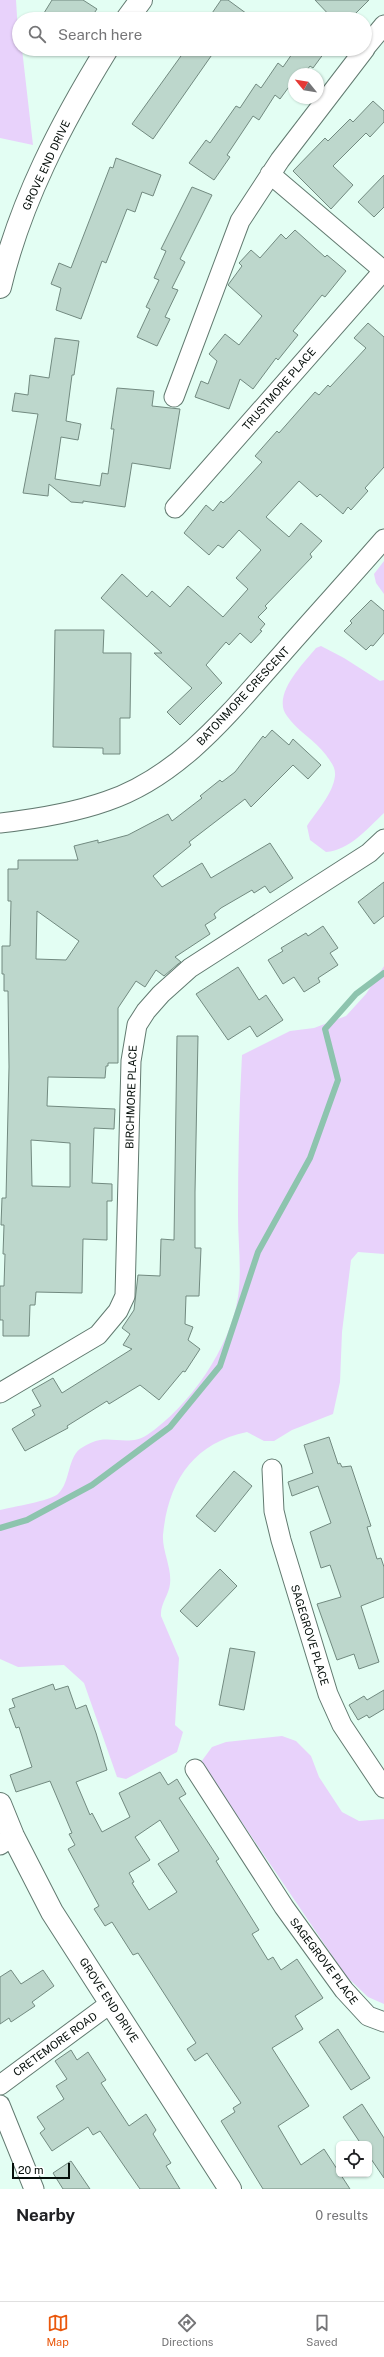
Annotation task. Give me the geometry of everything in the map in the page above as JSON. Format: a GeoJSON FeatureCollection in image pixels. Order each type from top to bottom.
{"type":"FeatureCollection","features":[{"type":"Feature","properties":{"kind":"street"},"geometry":{"type":"LineString","coordinates":[[132,12],[140,0]]}},
{"type":"Feature","properties":{"kind":"street"},"geometry":{"type":"LineString","coordinates":[[372,40],[384,25]]}},
{"type":"Feature","properties":{"kind":"street","name":"GROVE END DRIVE"},"geometry":{"type":"LineString","coordinates":[[0,287],[21,220],[45,162],[78,96],[103,56]]}},
{"type":"Feature","properties":{"kind":"street"},"geometry":{"type":"LineString","coordinates":[[174,397],[240,221],[270,174],[360,56]]}},
{"type":"Feature","properties":{"kind":"street","name":"TRUSTMORE PLACE"},"geometry":{"type":"LineString","coordinates":[[175,508],[384,270],[270,174]]}},
{"type":"Feature","properties":{"kind":"street","name":"BATONMORE CRESCENT"},"geometry":{"type":"LineString","coordinates":[[0,823],[32,819],[107,801],[160,774],[179,760],[228,715],[384,539]]}},
{"type":"Feature","properties":{"kind":"street","name":"BIRCHMORE PLACE"},"geometry":{"type":"LineString","coordinates":[[0,1393],[98,1335],[118,1311],[124,1296],[130,1061],[137,1025],[146,1011],[161,994],[190,968],[369,853],[384,839]]}},
{"type":"Feature","properties":{"kind":"street","name":"SAGEGROVE PLACE"},"geometry":{"type":"LineString","coordinates":[[272,1469],[274,1511],[281,1540],[328,1694],[342,1725],[384,1788]]}},
{"type":"Feature","properties":{"kind":"street","name":"SAGEGROVE PLACE"},"geometry":{"type":"LineString","coordinates":[[195,1768],[284,1907],[344,1990],[368,2016],[384,2022]]}},
{"type":"Feature","properties":{"kind":"street","name":"GROVE END DRIVE"},"geometry":{"type":"LineString","coordinates":[[0,1804],[6,1840],[230,2189]]}},
{"type":"Feature","properties":{"kind":"street","name":"CRETEMORE ROAD"},"geometry":{"type":"LineString","coordinates":[[0,2085],[111,2003]]}},
{"type":"Feature","properties":{"kind":"street"},"geometry":{"type":"LineString","coordinates":[[0,2105],[34,2189]]}},
{"type":"Feature","properties":{"kind":"shaded area"},"geometry":{"type":"Polygon","coordinates":[[[0,0],[16,0],[17,12],[12,12],[12,56],[23,56],[33,145],[0,138],[0,0]]]}},
{"type":"Feature","properties":{"kind":"shaded area"},"geometry":{"type":"Polygon","coordinates":[[[384,561],[384,594],[376,583],[374,574],[384,561]]]}},
{"type":"Feature","properties":{"kind":"shaded area"},"geometry":{"type":"Polygon","coordinates":[[[321,646],[344,658],[380,681],[384,680],[384,813],[358,838],[343,847],[326,852],[310,840],[307,826],[324,802],[334,783],[335,770],[322,750],[291,721],[283,708],[283,699],[291,680],[316,648],[321,646]]]}},
{"type":"Feature","properties":{"kind":"shaded area"},"geometry":{"type":"Polygon","coordinates":[[[384,966],[384,1254],[358,1252],[351,1260],[342,1332],[340,1382],[333,1414],[292,1430],[274,1441],[264,1441],[247,1432],[228,1437],[212,1445],[198,1455],[178,1482],[171,1498],[163,1535],[170,1584],[162,1607],[161,1616],[179,1658],[175,1725],[183,1732],[177,1752],[126,1779],[117,1777],[84,1683],[64,1665],[18,1667],[0,1659],[0,1510],[54,1497],[62,1489],[71,1462],[78,1451],[98,1440],[136,1440],[147,1435],[178,1409],[205,1375],[217,1356],[226,1336],[234,1316],[238,1297],[240,1267],[238,1226],[239,1115],[242,1055],[290,1031],[314,1028],[346,1016],[366,994],[384,966]]]}},
{"type":"Feature","properties":{"kind":"shaded area"},"geometry":{"type":"Polygon","coordinates":[[[282,1736],[296,1741],[311,1756],[319,1777],[342,1812],[359,1821],[384,1819],[384,2004],[368,1997],[346,1976],[201,1762],[212,1747],[226,1742],[282,1736]]]}},
{"type":"Feature","properties":{"kind":"building"},"geometry":{"type":"Polygon","coordinates":[[[52,0],[83,0],[97,9],[95,12],[45,12],[52,0]]]}},
{"type":"Feature","properties":{"kind":"building"},"geometry":{"type":"Polygon","coordinates":[[[221,0],[228,0],[244,12],[213,12],[221,0]]]}},
{"type":"Feature","properties":{"kind":"building"},"geometry":{"type":"Polygon","coordinates":[[[315,0],[369,0],[357,12],[326,12],[315,0]]]}},
{"type":"Feature","properties":{"kind":"building"},"geometry":{"type":"Polygon","coordinates":[[[181,56],[211,56],[153,139],[132,124],[181,56]]]}},
{"type":"Feature","properties":{"kind":"building"},"geometry":{"type":"Polygon","coordinates":[[[291,56],[322,56],[313,68],[310,66],[308,68],[288,68],[288,88],[280,99],[275,95],[259,120],[253,116],[227,155],[230,157],[214,180],[189,163],[206,140],[210,143],[236,106],[240,108],[256,84],[261,88],[278,63],[283,67],[291,56]]]}},
{"type":"Feature","properties":{"kind":"building"},"geometry":{"type":"Polygon","coordinates":[[[373,101],[384,111],[384,122],[370,137],[366,133],[333,166],[353,185],[331,209],[293,171],[325,138],[328,141],[350,119],[353,122],[373,101]]]}},
{"type":"Feature","properties":{"kind":"building"},"geometry":{"type":"Polygon","coordinates":[[[116,158],[161,175],[153,196],[142,192],[135,212],[127,209],[106,263],[102,261],[81,319],[56,310],[61,288],[51,284],[59,263],[71,268],[110,167],[113,168],[116,158]]]}},
{"type":"Feature","properties":{"kind":"building"},"geometry":{"type":"Polygon","coordinates":[[[384,175],[384,207],[374,217],[358,202],[384,175]]]}},
{"type":"Feature","properties":{"kind":"building"},"geometry":{"type":"Polygon","coordinates":[[[192,187],[212,195],[180,259],[185,262],[172,288],[178,290],[165,317],[170,319],[157,346],[137,337],[150,309],[146,307],[159,280],[154,278],[166,251],[161,249],[192,187]]]}},
{"type":"Feature","properties":{"kind":"building"},"geometry":{"type":"Polygon","coordinates":[[[295,230],[325,257],[327,255],[346,271],[325,297],[322,295],[293,331],[298,335],[278,360],[276,358],[253,389],[240,379],[229,409],[195,397],[201,381],[208,384],[217,361],[209,354],[225,334],[239,345],[262,316],[228,285],[242,266],[239,263],[251,250],[260,258],[281,234],[286,239],[295,230]]]}},
{"type":"Feature","properties":{"kind":"building"},"geometry":{"type":"Polygon","coordinates":[[[368,323],[384,337],[384,467],[365,488],[368,491],[351,510],[348,507],[343,514],[320,494],[317,497],[299,481],[266,517],[289,537],[301,523],[322,541],[310,554],[312,557],[265,606],[267,608],[258,617],[265,624],[260,630],[262,631],[251,643],[240,633],[229,645],[226,642],[206,665],[222,683],[180,725],[167,712],[192,688],[154,653],[162,653],[101,598],[122,574],[147,597],[152,591],[170,607],[188,586],[223,617],[248,589],[236,578],[261,550],[239,530],[223,548],[218,545],[209,555],[184,533],[206,505],[213,511],[221,501],[223,503],[230,497],[262,462],[255,456],[277,431],[279,433],[315,392],[319,395],[328,385],[330,387],[366,348],[354,338],[368,323]]]}},
{"type":"Feature","properties":{"kind":"building"},"geometry":{"type":"Polygon","coordinates":[[[55,338],[79,341],[74,375],[72,375],[66,421],[81,424],[78,440],[61,437],[55,479],[100,486],[102,473],[108,474],[114,429],[111,429],[117,388],[154,391],[152,406],[180,409],[170,469],[132,463],[125,507],[83,501],[83,503],[71,502],[49,484],[48,496],[23,493],[38,414],[12,411],[15,393],[28,395],[30,375],[49,378],[55,338]]]}},
{"type":"Feature","properties":{"kind":"building"},"geometry":{"type":"Polygon","coordinates":[[[371,600],[384,611],[384,633],[373,646],[371,645],[366,650],[344,631],[352,623],[350,621],[371,600]]]}},
{"type":"Feature","properties":{"kind":"building"},"geometry":{"type":"Polygon","coordinates":[[[55,630],[104,630],[103,653],[131,653],[130,718],[120,718],[120,754],[103,754],[103,748],[53,747],[55,630]]]}},
{"type":"Feature","properties":{"kind":"building"},"geometry":{"type":"Polygon","coordinates":[[[272,730],[289,745],[293,739],[321,765],[308,779],[293,765],[251,807],[245,799],[189,842],[191,845],[153,876],[162,887],[202,863],[211,878],[270,843],[293,878],[270,893],[265,886],[254,893],[252,890],[221,908],[214,914],[216,918],[205,925],[210,934],[175,957],[181,962],[164,976],[156,970],[145,987],[136,981],[118,1008],[118,1063],[108,1063],[108,1066],[106,1066],[105,1078],[48,1077],[47,1106],[115,1109],[114,1129],[94,1128],[92,1183],[112,1184],[112,1201],[107,1201],[107,1240],[83,1239],[82,1293],[36,1292],[35,1305],[30,1305],[29,1336],[3,1336],[3,1320],[0,1320],[0,1286],[4,1286],[5,1254],[3,1254],[4,1225],[1,1225],[2,1198],[6,1198],[9,1067],[8,991],[4,991],[4,974],[2,974],[2,946],[10,946],[11,901],[8,901],[8,869],[18,869],[18,860],[78,860],[74,846],[98,840],[98,843],[128,835],[168,814],[172,821],[202,798],[200,796],[220,780],[222,782],[235,772],[263,736],[265,738],[272,730]],[[37,911],[36,959],[66,960],[79,941],[37,911]],[[31,1140],[32,1186],[70,1187],[70,1143],[31,1140]]]}},
{"type":"Feature","properties":{"kind":"building"},"geometry":{"type":"Polygon","coordinates":[[[384,882],[384,916],[374,924],[358,902],[384,882]]]}},
{"type":"Feature","properties":{"kind":"building"},"geometry":{"type":"Polygon","coordinates":[[[323,926],[338,948],[330,953],[338,965],[318,978],[320,982],[304,992],[294,977],[283,984],[268,960],[283,951],[281,948],[306,933],[308,936],[323,926]]]}},
{"type":"Feature","properties":{"kind":"building"},"geometry":{"type":"Polygon","coordinates":[[[238,967],[259,1000],[266,995],[283,1020],[257,1037],[250,1026],[228,1040],[196,994],[238,967]]]}},
{"type":"Feature","properties":{"kind":"building"},"geometry":{"type":"Polygon","coordinates":[[[177,1036],[198,1036],[195,1248],[201,1248],[199,1296],[186,1296],[185,1324],[193,1327],[188,1340],[200,1349],[185,1372],[183,1371],[159,1400],[140,1385],[109,1404],[107,1401],[67,1426],[68,1428],[25,1451],[12,1429],[35,1415],[32,1410],[41,1406],[32,1390],[53,1378],[62,1393],[132,1349],[123,1345],[130,1334],[122,1328],[134,1310],[138,1275],[160,1276],[161,1239],[174,1240],[177,1036]]]}},
{"type":"Feature","properties":{"kind":"building"},"geometry":{"type":"Polygon","coordinates":[[[329,1437],[338,1464],[340,1463],[342,1467],[351,1466],[371,1526],[367,1527],[377,1559],[381,1558],[384,1567],[384,1597],[361,1606],[379,1662],[359,1669],[354,1654],[337,1660],[317,1604],[341,1597],[330,1565],[321,1568],[310,1532],[331,1523],[318,1486],[292,1496],[288,1482],[313,1473],[304,1445],[329,1437]]]}},
{"type":"Feature","properties":{"kind":"building"},"geometry":{"type":"Polygon","coordinates":[[[234,1471],[252,1486],[215,1532],[196,1516],[234,1471]]]}},
{"type":"Feature","properties":{"kind":"building"},"geometry":{"type":"Polygon","coordinates":[[[220,1569],[237,1586],[197,1627],[180,1611],[220,1569]]]}},
{"type":"Feature","properties":{"kind":"building"},"geometry":{"type":"Polygon","coordinates":[[[230,1648],[255,1652],[244,1710],[219,1705],[230,1648]]]}},
{"type":"Feature","properties":{"kind":"building"},"geometry":{"type":"Polygon","coordinates":[[[53,1684],[55,1690],[68,1686],[76,1709],[86,1705],[107,1770],[76,1782],[90,1815],[92,1813],[102,1832],[130,1817],[119,1793],[160,1772],[168,1785],[177,1779],[186,1794],[179,1798],[219,1859],[216,1861],[259,1930],[252,1934],[268,1960],[273,1957],[281,1970],[297,1959],[323,1998],[295,2016],[303,2029],[272,2048],[309,2106],[278,2126],[301,2165],[324,2149],[336,2167],[336,2177],[342,2177],[350,2189],[263,2189],[221,2121],[235,2112],[233,2108],[241,2103],[207,2053],[195,2061],[187,2049],[196,2043],[138,1953],[133,1955],[112,1922],[105,1926],[94,1909],[99,1906],[68,1849],[75,1845],[69,1834],[72,1833],[50,1781],[16,1792],[10,1775],[32,1767],[19,1727],[16,1728],[9,1709],[15,1707],[12,1699],[53,1684]],[[160,1820],[135,1837],[150,1860],[129,1873],[134,1882],[132,1883],[149,1910],[177,1892],[158,1864],[179,1851],[160,1820]]]}},
{"type":"Feature","properties":{"kind":"building"},"geometry":{"type":"Polygon","coordinates":[[[384,1690],[384,1709],[369,1718],[367,1715],[358,1720],[349,1705],[364,1696],[367,1700],[384,1690]]]}},
{"type":"Feature","properties":{"kind":"building"},"geometry":{"type":"Polygon","coordinates":[[[11,1970],[21,1984],[43,1970],[54,1986],[32,2002],[35,2006],[11,2022],[9,2018],[0,2024],[0,1977],[11,1970]]]}},
{"type":"Feature","properties":{"kind":"building"},"geometry":{"type":"Polygon","coordinates":[[[338,2029],[370,2078],[351,2090],[319,2042],[338,2029]]]}},
{"type":"Feature","properties":{"kind":"building"},"geometry":{"type":"Polygon","coordinates":[[[71,2050],[77,2060],[88,2052],[106,2080],[101,2083],[129,2126],[146,2114],[156,2130],[153,2134],[171,2163],[166,2166],[180,2189],[140,2189],[100,2131],[93,2135],[88,2127],[52,2151],[40,2133],[45,2129],[37,2117],[64,2099],[56,2086],[67,2079],[55,2061],[71,2050]]]}},
{"type":"Feature","properties":{"kind":"building"},"geometry":{"type":"Polygon","coordinates":[[[362,2104],[384,2138],[384,2178],[372,2160],[372,2141],[359,2141],[343,2117],[362,2104]]]}},
{"type":"Feature","properties":{"kind":"building"},"geometry":{"type":"Polygon","coordinates":[[[71,2161],[90,2189],[63,2189],[53,2173],[71,2161]]]}},
{"type":"Feature","properties":{"kind":"waterway"},"geometry":{"type":"LineString","coordinates":[[0,1528],[27,1520],[92,1485],[170,1427],[220,1366],[258,1252],[310,1158],[338,1080],[325,1029],[356,994],[384,973]]}}]}
